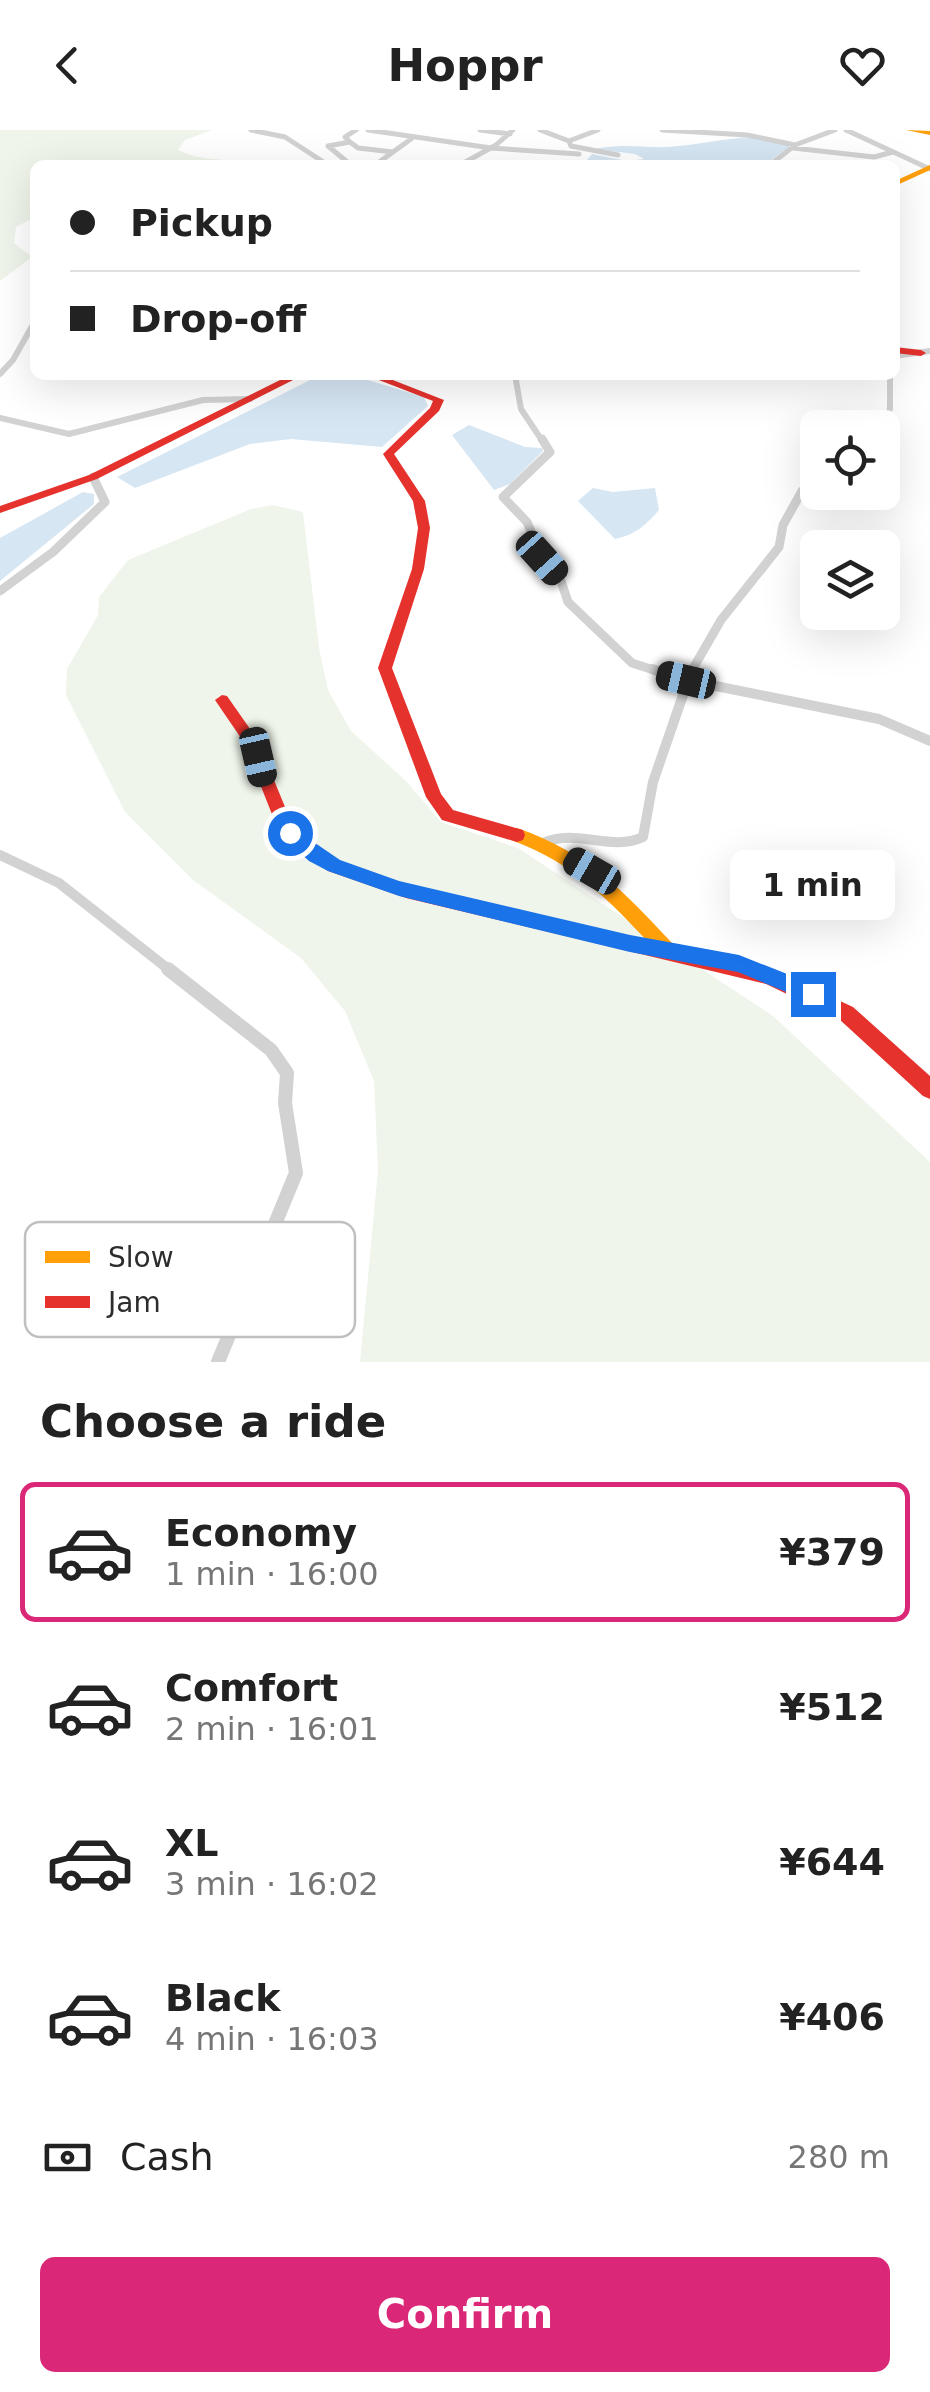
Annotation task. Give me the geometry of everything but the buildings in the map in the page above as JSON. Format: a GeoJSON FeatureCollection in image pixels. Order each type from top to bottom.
{"type":"FeatureCollection","features":[{"type":"Feature","properties":{"kind":"main road"},"geometry":{"type":"LineString","coordinates":[[909,130],[930,133]]}},
{"type":"Feature","properties":{"kind":"main road"},"geometry":{"type":"LineString","coordinates":[[900,182],[929,168]]}},
{"type":"Feature","properties":{"kind":"main road"},"geometry":{"type":"LineString","coordinates":[[900,353],[925,352]]}},
{"type":"Feature","properties":{"kind":"main road"},"geometry":{"type":"LineString","coordinates":[[0,510],[94,477],[288,380]]}},
{"type":"Feature","properties":{"kind":"main road"},"geometry":{"type":"LineString","coordinates":[[385,380],[439,400],[436,410],[388,454],[420,506],[423,530],[416,573],[385,668],[434,797],[448,814],[543,843],[592,871],[667,950]]}},
{"type":"Feature","properties":{"kind":"main road"},"geometry":{"type":"LineString","coordinates":[[222,700],[253,738],[274,807],[290,833],[316,856],[399,888],[739,964],[813,994],[877,1036],[930,1090]]}},
{"type":"Feature","properties":{"kind":"street"},"geometry":{"type":"LineString","coordinates":[[251,130],[285,137],[320,160]]}},
{"type":"Feature","properties":{"kind":"street"},"geometry":{"type":"LineString","coordinates":[[356,130],[344,138],[358,148],[393,152]]}},
{"type":"Feature","properties":{"kind":"street"},"geometry":{"type":"LineString","coordinates":[[368,130],[492,148],[618,155]]}},
{"type":"Feature","properties":{"kind":"street"},"geometry":{"type":"LineString","coordinates":[[480,130],[511,132]]}},
{"type":"Feature","properties":{"kind":"street"},"geometry":{"type":"LineString","coordinates":[[540,130],[569,141],[598,130]]}},
{"type":"Feature","properties":{"kind":"street"},"geometry":{"type":"LineString","coordinates":[[662,130],[764,136],[794,146],[874,157],[892,152]]}},
{"type":"Feature","properties":{"kind":"street"},"geometry":{"type":"LineString","coordinates":[[776,160],[794,146],[835,130]]}},
{"type":"Feature","properties":{"kind":"street"},"geometry":{"type":"LineString","coordinates":[[846,130],[929,168]]}},
{"type":"Feature","properties":{"kind":"street"},"geometry":{"type":"LineString","coordinates":[[469,160],[511,132]]}},
{"type":"Feature","properties":{"kind":"street"},"geometry":{"type":"LineString","coordinates":[[382,160],[412,138]]}},
{"type":"Feature","properties":{"kind":"street"},"geometry":{"type":"LineString","coordinates":[[569,141],[582,156],[578,160]]}},
{"type":"Feature","properties":{"kind":"street"},"geometry":{"type":"LineString","coordinates":[[345,160],[328,146],[350,142]]}},
{"type":"Feature","properties":{"kind":"street"},"geometry":{"type":"LineString","coordinates":[[0,374],[30,330]]}},
{"type":"Feature","properties":{"kind":"street"},"geometry":{"type":"LineString","coordinates":[[516,380],[522,409],[550,452],[504,497],[528,522],[542,558],[562,582],[568,602],[617,652],[658,674],[879,719],[930,741]]}},
{"type":"Feature","properties":{"kind":"street"},"geometry":{"type":"LineString","coordinates":[[889,410],[890,380]]}},
{"type":"Feature","properties":{"kind":"street"},"geometry":{"type":"LineString","coordinates":[[0,418],[68,434],[202,400],[250,400]]}},
{"type":"Feature","properties":{"kind":"street"},"geometry":{"type":"LineString","coordinates":[[0,591],[54,552],[106,502],[94,477]]}},
{"type":"Feature","properties":{"kind":"street"},"geometry":{"type":"LineString","coordinates":[[543,843],[564,833],[630,843],[644,837],[653,782],[686,680],[720,620],[778,548],[783,525],[800,495]]}},
{"type":"Feature","properties":{"kind":"street"},"geometry":{"type":"LineString","coordinates":[[0,855],[32,866],[60,883],[271,1050],[287,1073],[285,1103],[296,1173],[276,1222]]}},
{"type":"Feature","properties":{"kind":"street"},"geometry":{"type":"LineString","coordinates":[[218,1362],[228,1337]]}},
{"type":"Feature","properties":{"kind":"shaded area"},"geometry":{"type":"Polygon","coordinates":[[[0,130],[212,130],[185,140],[178,150],[203,158],[234,160],[30,160],[30,220],[16,227],[14,243],[30,258],[0,281],[0,130]]]}},
{"type":"Feature","properties":{"kind":"shaded area"},"geometry":{"type":"Polygon","coordinates":[[[273,505],[303,512],[319,648],[328,690],[351,731],[406,781],[441,822],[518,848],[773,1016],[930,1162],[930,1362],[360,1362],[378,1170],[374,1081],[345,1011],[301,958],[193,880],[125,812],[66,695],[67,669],[98,615],[99,597],[128,560],[251,509],[273,505]]]}},
{"type":"Feature","properties":{"kind":"water"},"geometry":{"type":"Polygon","coordinates":[[[749,137],[791,145],[772,160],[636,160],[644,159],[635,154],[595,149],[668,147],[749,137]]]}},
{"type":"Feature","properties":{"kind":"water"},"geometry":{"type":"Polygon","coordinates":[[[592,154],[622,160],[587,160],[592,154]]]}},
{"type":"Feature","properties":{"kind":"water"},"geometry":{"type":"Polygon","coordinates":[[[310,380],[368,380],[424,397],[428,406],[382,447],[291,439],[250,444],[135,488],[117,477],[310,380]]]}},
{"type":"Feature","properties":{"kind":"water"},"geometry":{"type":"Polygon","coordinates":[[[469,425],[543,451],[510,484],[494,490],[452,435],[469,425]]]}},
{"type":"Feature","properties":{"kind":"water"},"geometry":{"type":"Polygon","coordinates":[[[593,488],[613,492],[655,488],[659,510],[640,529],[615,539],[578,501],[593,488]]]}},
{"type":"Feature","properties":{"kind":"water"},"geometry":{"type":"Polygon","coordinates":[[[83,492],[94,494],[94,504],[0,581],[0,538],[83,492]]]}},
{"type":"Feature","properties":{"kind":"traffic: slow"},"geometry":{"type":"LineString","coordinates":[[909,130],[930,133]]}},
{"type":"Feature","properties":{"kind":"traffic: slow"},"geometry":{"type":"LineString","coordinates":[[900,182],[930,167]]}},
{"type":"Feature","properties":{"kind":"traffic: slow"},"geometry":{"type":"LineString","coordinates":[[517,835],[563,854],[582,867],[667,950]]}},
{"type":"Feature","properties":{"kind":"traffic: jam"},"geometry":{"type":"LineString","coordinates":[[900,351],[921,353]]}},
{"type":"Feature","properties":{"kind":"traffic: jam"},"geometry":{"type":"LineString","coordinates":[[0,510],[93,477],[288,380]]}},
{"type":"Feature","properties":{"kind":"traffic: jam"},"geometry":{"type":"LineString","coordinates":[[385,380],[439,400],[435,409],[388,454],[419,501],[424,528],[418,569],[385,668],[434,797],[448,815],[517,835]]}},
{"type":"Feature","properties":{"kind":"traffic: jam"},"geometry":{"type":"LineString","coordinates":[[222,700],[250,739],[283,822],[297,840],[334,866],[406,891],[769,976],[846,1013],[930,1089]]}},
{"type":"Feature","properties":{"kind":"route"},"geometry":{"type":"LineString","coordinates":[[290,833],[316,856],[359,876],[630,944],[739,964],[813,994]]}}]}
